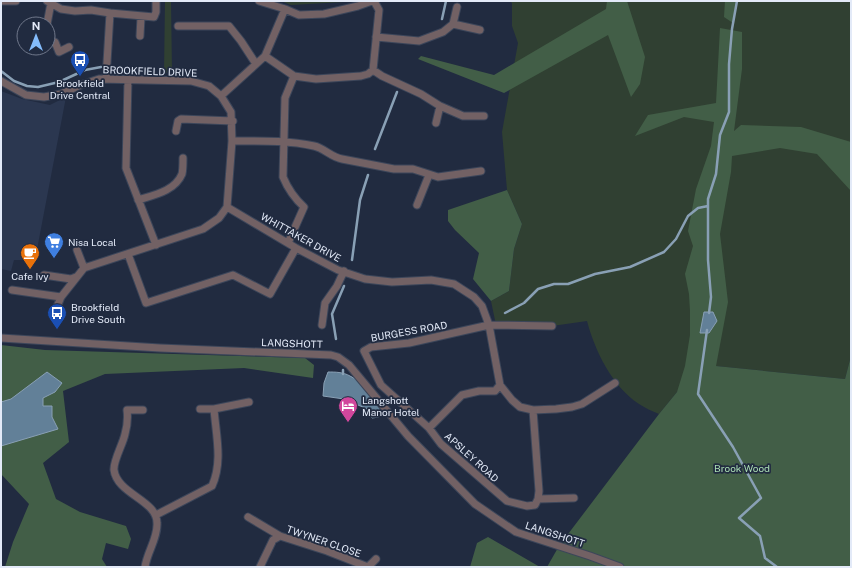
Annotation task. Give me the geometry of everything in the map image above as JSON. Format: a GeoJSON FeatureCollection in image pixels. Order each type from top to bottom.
{"type":"FeatureCollection","features":[{"type":"Feature","properties":{"kind":"street"},"geometry":{"type":"LineString","coordinates":[[1,2],[16,1]]}},
{"type":"Feature","properties":{"kind":"street"},"geometry":{"type":"LineString","coordinates":[[92,1],[92,10]]}},
{"type":"Feature","properties":{"kind":"street"},"geometry":{"type":"LineString","coordinates":[[48,16],[49,2],[61,9],[75,11],[92,10],[141,17],[154,17],[156,12],[156,1]]}},
{"type":"Feature","properties":{"kind":"street"},"geometry":{"type":"LineString","coordinates":[[259,1],[299,15],[324,14],[373,1],[379,10],[373,70],[368,74],[316,79],[294,76],[265,56]]}},
{"type":"Feature","properties":{"kind":"street"},"geometry":{"type":"LineString","coordinates":[[376,37],[419,41],[443,32],[453,24],[457,7]]}},
{"type":"Feature","properties":{"kind":"street"},"geometry":{"type":"LineString","coordinates":[[221,96],[265,56],[273,41],[285,9]]}},
{"type":"Feature","properties":{"kind":"street"},"geometry":{"type":"LineString","coordinates":[[106,79],[110,13]]}},
{"type":"Feature","properties":{"kind":"street"},"geometry":{"type":"LineString","coordinates":[[140,36],[141,17]]}},
{"type":"Feature","properties":{"kind":"street"},"geometry":{"type":"LineString","coordinates":[[453,24],[480,30]]}},
{"type":"Feature","properties":{"kind":"street"},"geometry":{"type":"LineString","coordinates":[[178,26],[229,26],[256,64]]}},
{"type":"Feature","properties":{"kind":"street"},"geometry":{"type":"LineString","coordinates":[[56,46],[59,52],[69,47]]}},
{"type":"Feature","properties":{"kind":"street"},"geometry":{"type":"LineString","coordinates":[[373,70],[382,76],[421,94],[440,106],[463,116],[484,116]]}},
{"type":"Feature","properties":{"kind":"street"},"geometry":{"type":"LineString","coordinates":[[288,243],[304,207],[294,198],[283,176],[285,98],[294,76]]}},
{"type":"Feature","properties":{"kind":"street","name":"BROOKFIELD DRIVE"},"geometry":{"type":"LineString","coordinates":[[1,81],[26,95],[44,98],[61,94],[99,79],[191,81],[209,86],[221,96],[232,112],[232,141],[227,207]]}},
{"type":"Feature","properties":{"kind":"street"},"geometry":{"type":"LineString","coordinates":[[128,79],[126,168],[156,245]]}},
{"type":"Feature","properties":{"kind":"street"},"geometry":{"type":"LineString","coordinates":[[436,122],[440,106]]}},
{"type":"Feature","properties":{"kind":"street"},"geometry":{"type":"LineString","coordinates":[[176,131],[178,121],[181,119],[232,121]]}},
{"type":"Feature","properties":{"kind":"street"},"geometry":{"type":"LineString","coordinates":[[232,141],[284,142],[322,148],[335,158],[394,168],[413,168],[438,177],[481,172]]}},
{"type":"Feature","properties":{"kind":"street"},"geometry":{"type":"LineString","coordinates":[[138,200],[162,192],[174,186],[182,174],[183,158]]}},
{"type":"Feature","properties":{"kind":"street"},"geometry":{"type":"LineString","coordinates":[[416,205],[429,175]]}},
{"type":"Feature","properties":{"kind":"street"},"geometry":{"type":"LineString","coordinates":[[54,314],[61,297],[84,268],[203,229],[219,218],[227,207]]}},
{"type":"Feature","properties":{"kind":"street","name":"WHITTAKER DRIVE"},"geometry":{"type":"LineString","coordinates":[[227,207],[296,248],[338,270],[365,279],[392,282],[431,280],[454,284],[474,297],[482,306],[489,325],[500,385],[512,400],[520,407],[532,410],[556,410],[582,404],[615,382]]}},
{"type":"Feature","properties":{"kind":"street"},"geometry":{"type":"LineString","coordinates":[[128,254],[146,303],[233,275],[270,294],[296,248]]}},
{"type":"Feature","properties":{"kind":"street"},"geometry":{"type":"LineString","coordinates":[[77,250],[84,268]]}},
{"type":"Feature","properties":{"kind":"street"},"geometry":{"type":"LineString","coordinates":[[322,325],[326,303],[337,286],[344,271]]}},
{"type":"Feature","properties":{"kind":"street"},"geometry":{"type":"LineString","coordinates":[[44,275],[71,279],[76,278]]}},
{"type":"Feature","properties":{"kind":"street"},"geometry":{"type":"LineString","coordinates":[[12,290],[61,297]]}},
{"type":"Feature","properties":{"kind":"street"},"geometry":{"type":"LineString","coordinates":[[489,325],[552,326]]}},
{"type":"Feature","properties":{"kind":"street","name":"BURGESS ROAD"},"geometry":{"type":"LineString","coordinates":[[429,428],[381,385],[364,351],[371,347],[409,343],[489,325]]}},
{"type":"Feature","properties":{"kind":"street","name":"LANGSHOTT"},"geometry":{"type":"LineString","coordinates":[[1,338],[160,348],[322,353],[338,357],[349,365],[408,436],[475,504],[516,532],[620,567]]}},
{"type":"Feature","properties":{"kind":"street"},"geometry":{"type":"LineString","coordinates":[[429,428],[462,394],[479,391],[495,391],[500,385]]}},
{"type":"Feature","properties":{"kind":"street"},"geometry":{"type":"LineString","coordinates":[[200,410],[214,409],[249,402]]}},
{"type":"Feature","properties":{"kind":"street"},"geometry":{"type":"LineString","coordinates":[[156,516],[212,486],[218,465],[214,409]]}},
{"type":"Feature","properties":{"kind":"street"},"geometry":{"type":"LineString","coordinates":[[143,410],[127,410],[125,434],[114,469],[120,483],[130,493],[142,500],[156,516],[157,531],[148,551],[145,567]]}},
{"type":"Feature","properties":{"kind":"street"},"geometry":{"type":"LineString","coordinates":[[532,410],[539,490],[538,499]]}},
{"type":"Feature","properties":{"kind":"street","name":"APSLEY ROAD"},"geometry":{"type":"LineString","coordinates":[[429,428],[441,444],[507,501],[527,506],[535,506],[538,499],[574,498]]}},
{"type":"Feature","properties":{"kind":"street","name":"TWYNER CLOSE"},"geometry":{"type":"LineString","coordinates":[[248,517],[276,538],[327,551],[368,567],[376,559]]}},
{"type":"Feature","properties":{"kind":"street"},"geometry":{"type":"LineString","coordinates":[[260,567],[276,538]]}},
{"type":"Feature","properties":{"kind":"shaded area"},"geometry":{"type":"Polygon","coordinates":[[[1,91],[22,99],[50,105],[66,97],[35,260],[14,260],[11,271],[1,269],[1,91]]]}},
{"type":"Feature","properties":{"kind":"shaded area"},"geometry":{"type":"Polygon","coordinates":[[[704,312],[713,312],[717,321],[709,333],[700,333],[704,312]]]}},
{"type":"Feature","properties":{"kind":"shaded area"},"geometry":{"type":"Polygon","coordinates":[[[47,372],[62,383],[55,392],[43,398],[43,406],[52,406],[52,417],[58,429],[1,446],[1,402],[11,399],[47,372]]]}},
{"type":"Feature","properties":{"kind":"shaded area"},"geometry":{"type":"Polygon","coordinates":[[[328,372],[345,374],[359,382],[383,411],[379,417],[372,418],[368,410],[344,399],[323,396],[324,383],[328,372]]]}},
{"type":"Feature","properties":{"kind":"green space"},"geometry":{"type":"Polygon","coordinates":[[[165,1],[171,1],[172,73],[164,73],[165,1]]]}},
{"type":"Feature","properties":{"kind":"green space"},"geometry":{"type":"Polygon","coordinates":[[[281,1],[362,1],[291,5],[281,1]]]}},
{"type":"Feature","properties":{"kind":"green space"},"geometry":{"type":"Polygon","coordinates":[[[510,1],[851,1],[851,356],[845,379],[716,366],[677,392],[659,414],[641,405],[629,396],[613,378],[600,356],[587,321],[552,326],[496,325],[491,301],[509,291],[514,249],[522,224],[507,190],[502,132],[518,43],[512,26],[512,3],[510,1]]]}},
{"type":"Feature","properties":{"kind":"green space"},"geometry":{"type":"Polygon","coordinates":[[[607,1],[627,1],[645,57],[640,84],[631,97],[608,35],[504,93],[418,59],[421,56],[494,75],[606,9],[607,1]]]}},
{"type":"Feature","properties":{"kind":"green space"},"geometry":{"type":"Polygon","coordinates":[[[725,1],[737,1],[733,23],[724,17],[725,1]]]}},
{"type":"Feature","properties":{"kind":"green space","name":"Brook Wood"},"geometry":{"type":"Polygon","coordinates":[[[720,28],[742,32],[742,69],[734,131],[741,125],[801,127],[851,142],[851,191],[817,154],[780,148],[732,156],[731,172],[720,234],[728,302],[716,366],[845,379],[851,356],[851,567],[547,567],[559,546],[677,392],[685,366],[690,335],[689,294],[685,274],[693,246],[688,231],[696,189],[711,146],[714,122],[684,117],[635,136],[648,115],[716,103],[720,28]]]}},
{"type":"Feature","properties":{"kind":"green space"},"geometry":{"type":"Polygon","coordinates":[[[507,190],[522,224],[514,249],[509,291],[491,301],[473,279],[479,253],[455,230],[448,221],[448,210],[507,190]]]}},
{"type":"Feature","properties":{"kind":"green space"},"geometry":{"type":"Polygon","coordinates":[[[1,345],[45,350],[305,358],[314,365],[313,378],[244,368],[105,374],[63,391],[69,442],[43,463],[56,499],[80,512],[126,526],[131,539],[128,549],[106,543],[102,559],[107,567],[5,567],[13,542],[29,504],[1,474],[1,345]]]}},
{"type":"Feature","properties":{"kind":"green space"},"geometry":{"type":"Polygon","coordinates":[[[488,537],[540,567],[470,567],[477,543],[488,537]]]}},
{"type":"Feature","properties":{"kind":"waterway"},"geometry":{"type":"LineString","coordinates":[[442,19],[446,1]]}},
{"type":"Feature","properties":{"kind":"waterway"},"geometry":{"type":"LineString","coordinates":[[709,313],[711,297],[708,260],[708,199],[716,174],[720,135],[729,112],[729,64],[732,29],[737,1]]}},
{"type":"Feature","properties":{"kind":"waterway"},"geometry":{"type":"LineString","coordinates":[[1,71],[14,81],[27,86],[38,87],[59,82],[85,70],[101,67]]}},
{"type":"Feature","properties":{"kind":"waterway"},"geometry":{"type":"LineString","coordinates":[[375,149],[397,92]]}},
{"type":"Feature","properties":{"kind":"waterway"},"geometry":{"type":"LineString","coordinates":[[352,260],[360,200],[368,175]]}},
{"type":"Feature","properties":{"kind":"waterway"},"geometry":{"type":"LineString","coordinates":[[505,313],[524,303],[538,289],[554,284],[568,284],[595,274],[630,267],[664,252],[676,239],[688,216],[698,208],[708,206]]}},
{"type":"Feature","properties":{"kind":"waterway"},"geometry":{"type":"LineString","coordinates":[[336,339],[332,314],[344,286]]}},
{"type":"Feature","properties":{"kind":"waterway"},"geometry":{"type":"LineString","coordinates":[[707,330],[698,394],[733,447],[761,498],[739,518],[760,536],[765,558],[777,567]]}},
{"type":"Feature","properties":{"kind":"place","name":"Brookfield Drive Central"},"geometry":{"type":"Point","coordinates":[80,77]}},
{"type":"Feature","properties":{"kind":"place","name":"Nisa Local"},"geometry":{"type":"Point","coordinates":[54,259]}},
{"type":"Feature","properties":{"kind":"place","name":"Cafe Ivy"},"geometry":{"type":"Point","coordinates":[30,270]}},
{"type":"Feature","properties":{"kind":"place","name":"Brookfield Drive South"},"geometry":{"type":"Point","coordinates":[57,330]}},
{"type":"Feature","properties":{"kind":"place","name":"Langshott Manor Hotel"},"geometry":{"type":"Point","coordinates":[348,423]}}]}
